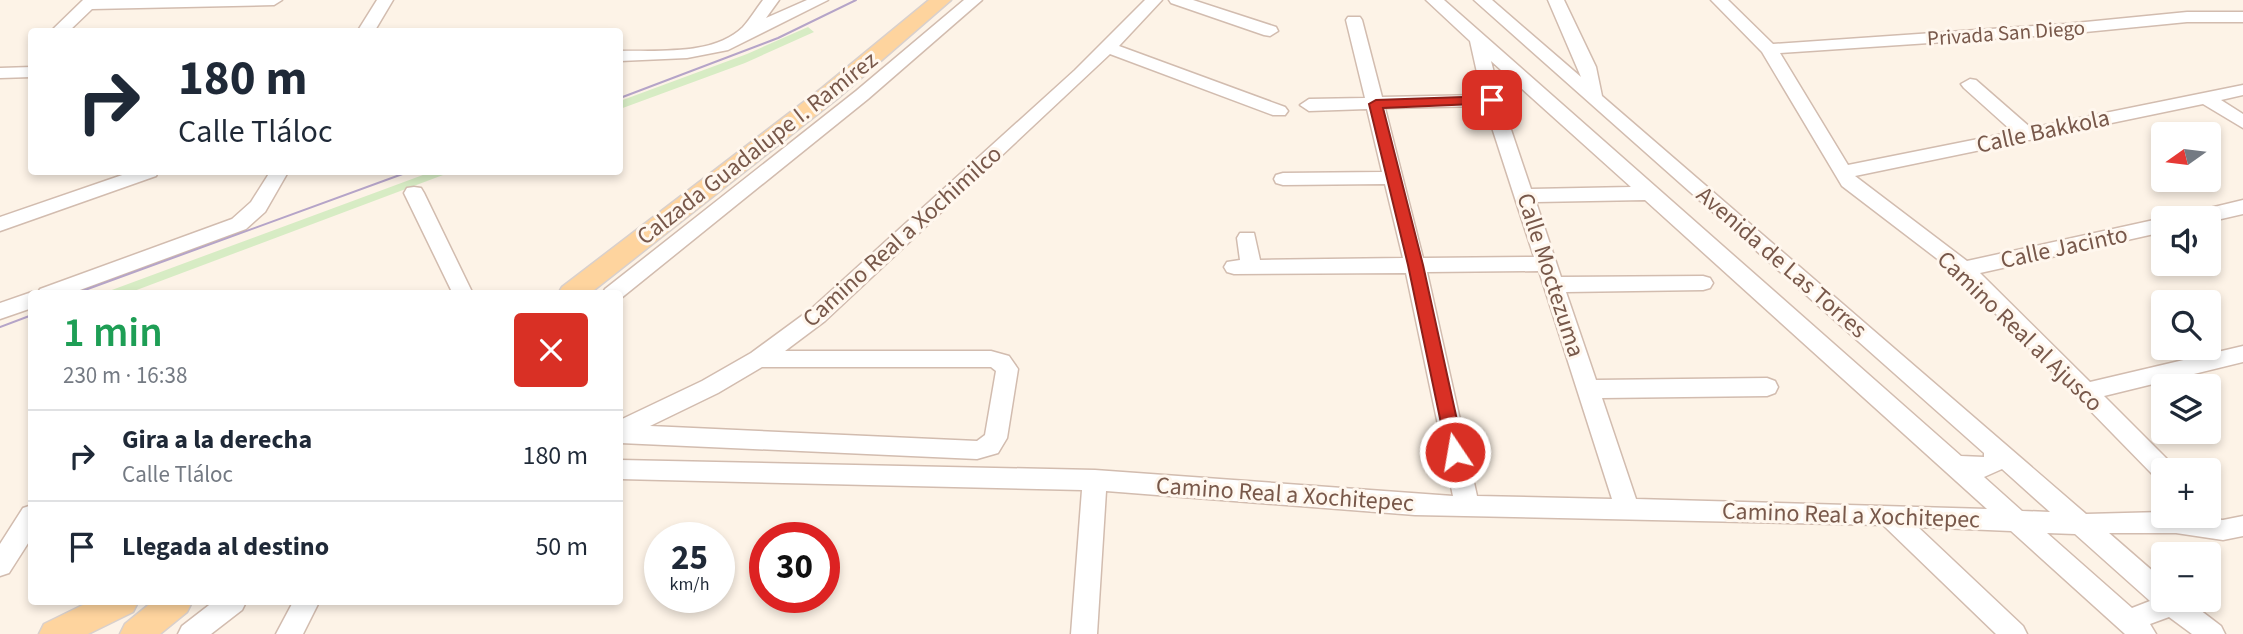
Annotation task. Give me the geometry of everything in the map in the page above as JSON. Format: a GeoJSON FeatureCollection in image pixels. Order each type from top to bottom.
{"type":"FeatureCollection","features":[{"type":"Feature","properties":{"kind":"main road","name":"Calzada Guadalupe I. Ramírez"},"geometry":{"type":"LineString","coordinates":[[554,290],[878,35],[918,0]]}},
{"type":"Feature","properties":{"kind":"main road","name":"Calzada Guadalupe I. Ramírez"},"geometry":{"type":"LineString","coordinates":[[575,290],[830,93],[941,0]]}},
{"type":"Feature","properties":{"kind":"main road"},"geometry":{"type":"LineString","coordinates":[[55,634],[116,605]]}},
{"type":"Feature","properties":{"kind":"main road"},"geometry":{"type":"LineString","coordinates":[[136,634],[172,605]]}},
{"type":"Feature","properties":{"kind":"street"},"geometry":{"type":"LineString","coordinates":[[62,28],[90,2],[274,0]]}},
{"type":"Feature","properties":{"kind":"street"},"geometry":{"type":"LineString","coordinates":[[368,28],[385,0]]}},
{"type":"Feature","properties":{"kind":"street"},"geometry":{"type":"LineString","coordinates":[[747,33],[771,0]]}},
{"type":"Feature","properties":{"kind":"street"},"geometry":{"type":"LineString","coordinates":[[623,56],[693,53],[716,47],[820,0]]}},
{"type":"Feature","properties":{"kind":"street"},"geometry":{"type":"LineString","coordinates":[[617,290],[862,94],[974,0]]}},
{"type":"Feature","properties":{"kind":"street","name":"Camino Real a Xochimilco"},"geometry":{"type":"LineString","coordinates":[[623,430],[759,359],[818,315],[1107,47],[1154,0]]}},
{"type":"Feature","properties":{"kind":"street"},"geometry":{"type":"LineString","coordinates":[[1177,0],[1270,31]]}},
{"type":"Feature","properties":{"kind":"street","name":"Avenida de Las Torres"},"geometry":{"type":"LineString","coordinates":[[1434,0],[2135,628]]}},
{"type":"Feature","properties":{"kind":"street","name":"Avenida de Las Torres"},"geometry":{"type":"LineString","coordinates":[[1482,0],[2151,586]]}},
{"type":"Feature","properties":{"kind":"street"},"geometry":{"type":"LineString","coordinates":[[1556,0],[1587,67],[1594,98]]}},
{"type":"Feature","properties":{"kind":"street","name":"Camino Real al Ajusco"},"geometry":{"type":"LineString","coordinates":[[1719,0],[1769,49],[1842,173],[1858,191],[1964,269],[2151,458]]}},
{"type":"Feature","properties":{"kind":"street","name":"Privada San Diego"},"geometry":{"type":"LineString","coordinates":[[1769,49],[2065,29],[2187,17],[2243,17]]}},
{"type":"Feature","properties":{"kind":"street"},"geometry":{"type":"LineString","coordinates":[[1503,19],[1482,23],[1480,40],[1507,50],[1516,45],[1522,36]]}},
{"type":"Feature","properties":{"kind":"street"},"geometry":{"type":"LineString","coordinates":[[1354,20],[1415,265],[1467,505]]}},
{"type":"Feature","properties":{"kind":"street","name":"Calle Moctezuma"},"geometry":{"type":"LineString","coordinates":[[1480,40],[1492,100],[1628,510]]}},
{"type":"Feature","properties":{"kind":"street"},"geometry":{"type":"LineString","coordinates":[[1107,47],[1279,111]]}},
{"type":"Feature","properties":{"kind":"street"},"geometry":{"type":"LineString","coordinates":[[6,73],[28,58]]}},
{"type":"Feature","properties":{"kind":"street"},"geometry":{"type":"LineString","coordinates":[[6,73],[28,72]]}},
{"type":"Feature","properties":{"kind":"street"},"geometry":{"type":"LineString","coordinates":[[1970,84],[2027,134]]}},
{"type":"Feature","properties":{"kind":"street","name":"Calle Bakkola"},"geometry":{"type":"LineString","coordinates":[[1842,173],[2243,90]]}},
{"type":"Feature","properties":{"kind":"street"},"geometry":{"type":"LineString","coordinates":[[2206,98],[2243,122]]}},
{"type":"Feature","properties":{"kind":"street"},"geometry":{"type":"LineString","coordinates":[[1309,105],[1492,100]]}},
{"type":"Feature","properties":{"kind":"street"},"geometry":{"type":"LineString","coordinates":[[0,224],[140,175]]}},
{"type":"Feature","properties":{"kind":"street"},"geometry":{"type":"LineString","coordinates":[[58,290],[239,224],[258,208],[277,175]]}},
{"type":"Feature","properties":{"kind":"street"},"geometry":{"type":"LineString","coordinates":[[1283,179],[1394,178]]}},
{"type":"Feature","properties":{"kind":"street"},"geometry":{"type":"LineString","coordinates":[[414,193],[461,290]]}},
{"type":"Feature","properties":{"kind":"street"},"geometry":{"type":"LineString","coordinates":[[1525,196],[1651,193]]}},
{"type":"Feature","properties":{"kind":"street"},"geometry":{"type":"LineString","coordinates":[[2221,212],[2243,207]]}},
{"type":"Feature","properties":{"kind":"street","name":"Calle Jacinto"},"geometry":{"type":"LineString","coordinates":[[1964,269],[2151,228]]}},
{"type":"Feature","properties":{"kind":"street"},"geometry":{"type":"LineString","coordinates":[[1247,238],[1242,267],[1548,264]]}},
{"type":"Feature","properties":{"kind":"street"},"geometry":{"type":"LineString","coordinates":[[1555,285],[1703,283]]}},
{"type":"Feature","properties":{"kind":"street"},"geometry":{"type":"LineString","coordinates":[[0,311],[28,301]]}},
{"type":"Feature","properties":{"kind":"street"},"geometry":{"type":"LineString","coordinates":[[2085,392],[2243,354]]}},
{"type":"Feature","properties":{"kind":"street"},"geometry":{"type":"LineString","coordinates":[[623,432],[977,450],[990,446],[996,438],[1007,369],[1001,362],[991,359],[759,359]]}},
{"type":"Feature","properties":{"kind":"street"},"geometry":{"type":"LineString","coordinates":[[1589,389],[1768,387]]}},
{"type":"Feature","properties":{"kind":"street"},"geometry":{"type":"LineString","coordinates":[[1951,464],[1987,469],[1995,462],[1996,448]]}},
{"type":"Feature","properties":{"kind":"street","name":"Camino Real a Xochitepec"},"geometry":{"type":"LineString","coordinates":[[623,470],[1096,480],[1277,492],[1366,502],[1889,515],[2083,524],[2176,523],[2229,528]]}},
{"type":"Feature","properties":{"kind":"street"},"geometry":{"type":"LineString","coordinates":[[1084,634],[1096,480]]}},
{"type":"Feature","properties":{"kind":"street"},"geometry":{"type":"LineString","coordinates":[[1889,515],[2014,634]]}},
{"type":"Feature","properties":{"kind":"street"},"geometry":{"type":"LineString","coordinates":[[0,565],[28,521]]}},
{"type":"Feature","properties":{"kind":"street"},"geometry":{"type":"LineString","coordinates":[[191,634],[229,605]]}},
{"type":"Feature","properties":{"kind":"street"},"geometry":{"type":"LineString","coordinates":[[289,634],[304,605]]}},
{"type":"Feature","properties":{"kind":"street"},"geometry":{"type":"LineString","coordinates":[[2135,628],[2153,612]]}},
{"type":"Feature","properties":{"kind":"street","name":"Avenida de Las Torres"},"geometry":{"type":"LineString","coordinates":[[2183,612],[2211,634]]}},
{"type":"Feature","properties":{"kind":"green space"},"geometry":{"type":"Polygon","coordinates":[[[808,27],[814,32],[745,63],[623,108],[623,100],[747,54],[808,27]]]}},
{"type":"Feature","properties":{"kind":"green space"},"geometry":{"type":"Polygon","coordinates":[[[423,175],[443,175],[137,290],[112,290],[423,175]]]}},
{"type":"Feature","properties":{"kind":"tram line"},"geometry":{"type":"LineString","coordinates":[[623,97],[778,38],[856,0]]}},
{"type":"Feature","properties":{"kind":"tram line"},"geometry":{"type":"LineString","coordinates":[[85,290],[400,175]]}},
{"type":"Feature","properties":{"kind":"tram line"},"geometry":{"type":"LineString","coordinates":[[0,327],[28,316]]}},
{"type":"Feature","properties":{"kind":"route"},"geometry":{"type":"LineString","coordinates":[[1455,452],[1415,265],[1376,104],[1492,100]]}}]}
